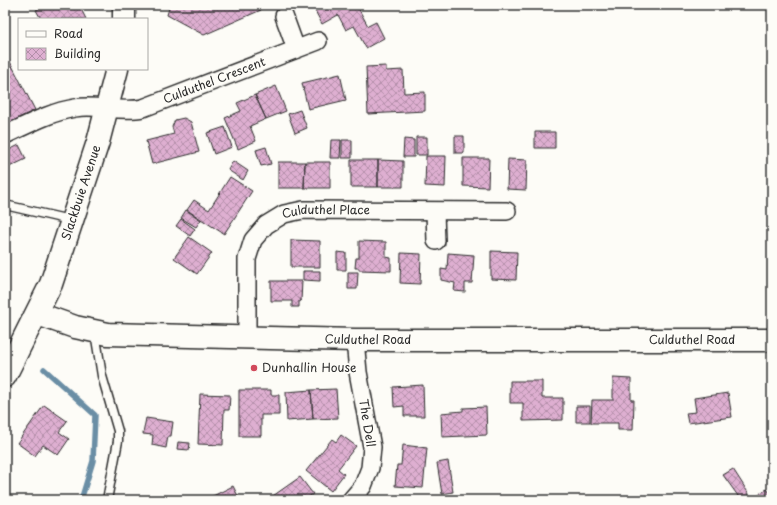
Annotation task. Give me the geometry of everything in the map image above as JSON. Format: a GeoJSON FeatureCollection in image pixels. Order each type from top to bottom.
{"type":"FeatureCollection","features":[{"type":"Feature","properties":{"kind":"main road"},"geometry":{"type":"LineString","coordinates":[[124,5],[124,18]]}},
{"type":"Feature","properties":{"kind":"main road","name":"Slackbuie Avenue"},"geometry":{"type":"LineString","coordinates":[[38,314],[51,284],[73,221],[108,108],[117,70]]}},
{"type":"Feature","properties":{"kind":"main road"},"geometry":{"type":"LineString","coordinates":[[5,375],[38,314]]}},
{"type":"Feature","properties":{"kind":"main road","name":"Culduthel Road"},"geometry":{"type":"LineString","coordinates":[[38,314],[75,327],[108,334],[355,340],[772,340]]}},
{"type":"Feature","properties":{"kind":"street"},"geometry":{"type":"LineString","coordinates":[[284,16],[296,49]]}},
{"type":"Feature","properties":{"kind":"street","name":"Culduthel Crescent"},"geometry":{"type":"LineString","coordinates":[[5,135],[58,112],[75,108],[131,110],[143,108],[318,41]]}},
{"type":"Feature","properties":{"kind":"street","name":"Culduthel Place"},"geometry":{"type":"LineString","coordinates":[[247,338],[247,259],[253,240],[266,225],[284,214],[303,210],[435,212],[507,211]]}},
{"type":"Feature","properties":{"kind":"street"},"geometry":{"type":"LineString","coordinates":[[435,212],[436,241]]}},
{"type":"Feature","properties":{"kind":"street","name":"The Dell"},"geometry":{"type":"LineString","coordinates":[[351,500],[363,486],[370,468],[372,447],[358,372],[355,340]]}},
{"type":"Feature","properties":{"kind":"lane"},"geometry":{"type":"LineString","coordinates":[[5,205],[73,221]]}},
{"type":"Feature","properties":{"kind":"lane"},"geometry":{"type":"LineString","coordinates":[[95,331],[102,376],[118,431],[118,441],[108,500]]}},
{"type":"Feature","properties":{"kind":"building"},"geometry":{"type":"Polygon","coordinates":[[[46,5],[79,5],[86,18],[40,18],[36,10],[46,5]]]}},
{"type":"Feature","properties":{"kind":"building"},"geometry":{"type":"Polygon","coordinates":[[[170,5],[259,5],[261,10],[204,35],[167,15],[170,5]]]}},
{"type":"Feature","properties":{"kind":"building"},"geometry":{"type":"Polygon","coordinates":[[[312,5],[358,5],[357,6],[368,26],[376,22],[384,38],[366,48],[354,26],[346,30],[338,15],[322,24],[312,5]]]}},
{"type":"Feature","properties":{"kind":"building"},"geometry":{"type":"Polygon","coordinates":[[[5,52],[35,110],[5,125],[5,102],[8,100],[5,94],[5,52]]]}},
{"type":"Feature","properties":{"kind":"building"},"geometry":{"type":"Polygon","coordinates":[[[386,66],[386,71],[403,70],[404,93],[425,92],[425,111],[368,114],[366,67],[386,66]]]}},
{"type":"Feature","properties":{"kind":"building"},"geometry":{"type":"Polygon","coordinates":[[[340,74],[346,100],[308,109],[302,83],[340,74]]]}},
{"type":"Feature","properties":{"kind":"building"},"geometry":{"type":"Polygon","coordinates":[[[276,86],[286,111],[266,119],[255,95],[276,86]]]}},
{"type":"Feature","properties":{"kind":"building"},"geometry":{"type":"Polygon","coordinates":[[[255,95],[266,119],[250,126],[256,141],[238,149],[225,118],[241,111],[237,103],[255,95]]]}},
{"type":"Feature","properties":{"kind":"building"},"geometry":{"type":"Polygon","coordinates":[[[300,110],[307,128],[295,133],[288,114],[300,110]]]}},
{"type":"Feature","properties":{"kind":"building"},"geometry":{"type":"Polygon","coordinates":[[[184,118],[191,122],[199,152],[152,164],[146,141],[174,134],[172,127],[175,120],[184,118]]]}},
{"type":"Feature","properties":{"kind":"building"},"geometry":{"type":"Polygon","coordinates":[[[225,127],[232,147],[214,154],[207,133],[225,127]]]}},
{"type":"Feature","properties":{"kind":"building"},"geometry":{"type":"Polygon","coordinates":[[[535,132],[555,132],[555,148],[535,148],[535,132]]]}},
{"type":"Feature","properties":{"kind":"building"},"geometry":{"type":"Polygon","coordinates":[[[455,136],[464,136],[464,153],[455,153],[455,136]]]}},
{"type":"Feature","properties":{"kind":"building"},"geometry":{"type":"Polygon","coordinates":[[[416,137],[427,137],[427,155],[416,155],[416,137]]]}},
{"type":"Feature","properties":{"kind":"building"},"geometry":{"type":"Polygon","coordinates":[[[404,139],[414,140],[414,157],[403,157],[404,139]]]}},
{"type":"Feature","properties":{"kind":"building"},"geometry":{"type":"Polygon","coordinates":[[[331,140],[341,140],[340,158],[330,158],[331,140]]]}},
{"type":"Feature","properties":{"kind":"building"},"geometry":{"type":"Polygon","coordinates":[[[342,140],[352,140],[352,158],[342,158],[342,140]]]}},
{"type":"Feature","properties":{"kind":"building"},"geometry":{"type":"Polygon","coordinates":[[[19,145],[26,159],[5,169],[5,152],[19,145]]]}},
{"type":"Feature","properties":{"kind":"building"},"geometry":{"type":"Polygon","coordinates":[[[266,147],[271,164],[261,166],[256,150],[266,147]]]}},
{"type":"Feature","properties":{"kind":"building"},"geometry":{"type":"Polygon","coordinates":[[[426,156],[446,156],[445,187],[425,186],[426,156]]]}},
{"type":"Feature","properties":{"kind":"building"},"geometry":{"type":"Polygon","coordinates":[[[463,158],[489,158],[488,187],[463,186],[463,158]]]}},
{"type":"Feature","properties":{"kind":"building"},"geometry":{"type":"Polygon","coordinates":[[[508,159],[527,160],[526,190],[507,189],[508,159]]]}},
{"type":"Feature","properties":{"kind":"building"},"geometry":{"type":"Polygon","coordinates":[[[351,160],[378,160],[378,187],[351,187],[351,160]]]}},
{"type":"Feature","properties":{"kind":"building"},"geometry":{"type":"Polygon","coordinates":[[[378,160],[403,161],[403,187],[378,187],[378,160]]]}},
{"type":"Feature","properties":{"kind":"building"},"geometry":{"type":"Polygon","coordinates":[[[233,161],[248,171],[243,180],[228,170],[233,161]]]}},
{"type":"Feature","properties":{"kind":"building"},"geometry":{"type":"Polygon","coordinates":[[[278,162],[305,162],[304,188],[278,188],[278,162]]]}},
{"type":"Feature","properties":{"kind":"building"},"geometry":{"type":"Polygon","coordinates":[[[305,162],[330,162],[330,188],[304,188],[305,162]]]}},
{"type":"Feature","properties":{"kind":"building"},"geometry":{"type":"Polygon","coordinates":[[[230,177],[252,191],[224,234],[187,210],[194,200],[209,210],[230,177]]]}},
{"type":"Feature","properties":{"kind":"building"},"geometry":{"type":"Polygon","coordinates":[[[186,210],[201,220],[196,227],[181,218],[186,210]]]}},
{"type":"Feature","properties":{"kind":"building"},"geometry":{"type":"Polygon","coordinates":[[[181,219],[195,229],[190,236],[176,226],[181,219]]]}},
{"type":"Feature","properties":{"kind":"building"},"geometry":{"type":"Polygon","coordinates":[[[189,237],[212,253],[197,274],[174,258],[189,237]]]}},
{"type":"Feature","properties":{"kind":"building"},"geometry":{"type":"Polygon","coordinates":[[[291,240],[320,241],[320,267],[291,267],[291,240]]]}},
{"type":"Feature","properties":{"kind":"building"},"geometry":{"type":"Polygon","coordinates":[[[359,241],[386,242],[386,257],[391,258],[391,271],[359,270],[359,268],[355,268],[356,258],[359,258],[359,241]]]}},
{"type":"Feature","properties":{"kind":"building"},"geometry":{"type":"Polygon","coordinates":[[[491,251],[517,252],[516,280],[491,279],[491,251]]]}},
{"type":"Feature","properties":{"kind":"building"},"geometry":{"type":"Polygon","coordinates":[[[337,252],[346,253],[346,270],[337,270],[337,252]]]}},
{"type":"Feature","properties":{"kind":"building"},"geometry":{"type":"Polygon","coordinates":[[[401,253],[421,254],[420,284],[400,283],[401,253]]]}},
{"type":"Feature","properties":{"kind":"building"},"geometry":{"type":"Polygon","coordinates":[[[448,253],[474,255],[472,283],[465,283],[465,292],[454,291],[455,283],[441,280],[441,269],[447,270],[448,253]]]}},
{"type":"Feature","properties":{"kind":"building"},"geometry":{"type":"Polygon","coordinates":[[[303,271],[320,271],[320,281],[303,280],[303,271]]]}},
{"type":"Feature","properties":{"kind":"building"},"geometry":{"type":"Polygon","coordinates":[[[348,272],[358,272],[357,289],[348,289],[348,272]]]}},
{"type":"Feature","properties":{"kind":"building"},"geometry":{"type":"Polygon","coordinates":[[[271,281],[302,281],[301,301],[299,301],[299,307],[292,307],[292,301],[271,301],[271,281]]]}},
{"type":"Feature","properties":{"kind":"building"},"geometry":{"type":"Polygon","coordinates":[[[613,378],[631,379],[631,400],[634,400],[633,430],[618,430],[618,423],[591,423],[592,400],[613,400],[613,378]]]}},
{"type":"Feature","properties":{"kind":"building"},"geometry":{"type":"Polygon","coordinates":[[[510,381],[542,381],[542,398],[563,398],[563,420],[523,421],[523,403],[510,403],[510,381]]]}},
{"type":"Feature","properties":{"kind":"building"},"geometry":{"type":"Polygon","coordinates":[[[423,385],[424,416],[404,416],[404,406],[394,407],[393,387],[423,385]]]}},
{"type":"Feature","properties":{"kind":"building"},"geometry":{"type":"Polygon","coordinates":[[[336,389],[338,418],[313,419],[311,390],[336,389]]]}},
{"type":"Feature","properties":{"kind":"building"},"geometry":{"type":"Polygon","coordinates":[[[239,390],[271,390],[271,395],[279,395],[279,415],[261,415],[261,436],[239,436],[239,390]]]}},
{"type":"Feature","properties":{"kind":"building"},"geometry":{"type":"Polygon","coordinates":[[[311,390],[313,419],[287,421],[286,392],[311,390]]]}},
{"type":"Feature","properties":{"kind":"building"},"geometry":{"type":"Polygon","coordinates":[[[728,393],[732,417],[688,423],[686,413],[696,412],[694,398],[728,393]]]}},
{"type":"Feature","properties":{"kind":"building"},"geometry":{"type":"Polygon","coordinates":[[[200,394],[230,395],[229,410],[224,410],[223,445],[198,444],[200,394]]]}},
{"type":"Feature","properties":{"kind":"building"},"geometry":{"type":"Polygon","coordinates":[[[44,405],[67,421],[59,432],[69,439],[58,455],[43,445],[35,456],[17,443],[44,405]]]}},
{"type":"Feature","properties":{"kind":"building"},"geometry":{"type":"Polygon","coordinates":[[[576,406],[590,406],[590,422],[576,422],[576,406]]]}},
{"type":"Feature","properties":{"kind":"building"},"geometry":{"type":"Polygon","coordinates":[[[486,407],[487,435],[442,437],[441,413],[463,411],[463,408],[486,407]]]}},
{"type":"Feature","properties":{"kind":"building"},"geometry":{"type":"Polygon","coordinates":[[[146,418],[173,422],[171,436],[168,436],[166,448],[152,445],[153,435],[143,434],[146,418]]]}},
{"type":"Feature","properties":{"kind":"building"},"geometry":{"type":"Polygon","coordinates":[[[341,435],[356,446],[338,469],[344,474],[331,491],[306,471],[332,439],[336,442],[341,435]]]}},
{"type":"Feature","properties":{"kind":"building"},"geometry":{"type":"Polygon","coordinates":[[[178,442],[190,443],[189,450],[177,449],[178,442]]]}},
{"type":"Feature","properties":{"kind":"building"},"geometry":{"type":"Polygon","coordinates":[[[403,445],[427,448],[423,488],[395,486],[397,465],[401,465],[403,445]]]}},
{"type":"Feature","properties":{"kind":"building"},"geometry":{"type":"Polygon","coordinates":[[[448,461],[453,492],[442,494],[437,463],[448,461]]]}},
{"type":"Feature","properties":{"kind":"building"},"geometry":{"type":"Polygon","coordinates":[[[733,469],[749,494],[741,500],[723,475],[733,469]]]}},
{"type":"Feature","properties":{"kind":"building"},"geometry":{"type":"Polygon","coordinates":[[[300,477],[313,494],[304,500],[272,500],[270,498],[300,477]]]}},
{"type":"Feature","properties":{"kind":"building"},"geometry":{"type":"Polygon","coordinates":[[[233,486],[240,500],[212,500],[211,497],[233,486]]]}},
{"type":"Feature","properties":{"kind":"building"},"geometry":{"type":"Polygon","coordinates":[[[767,489],[770,493],[772,491],[772,500],[763,500],[759,494],[767,489]]]}},
{"type":"Feature","properties":{"kind":"waterway"},"geometry":{"type":"LineString","coordinates":[[44,369],[95,415],[93,461],[81,500]]}},
{"type":"Feature","properties":{"kind":"place","name":"Dunhallin House"},"geometry":{"type":"Point","coordinates":[254,368]}}]}
